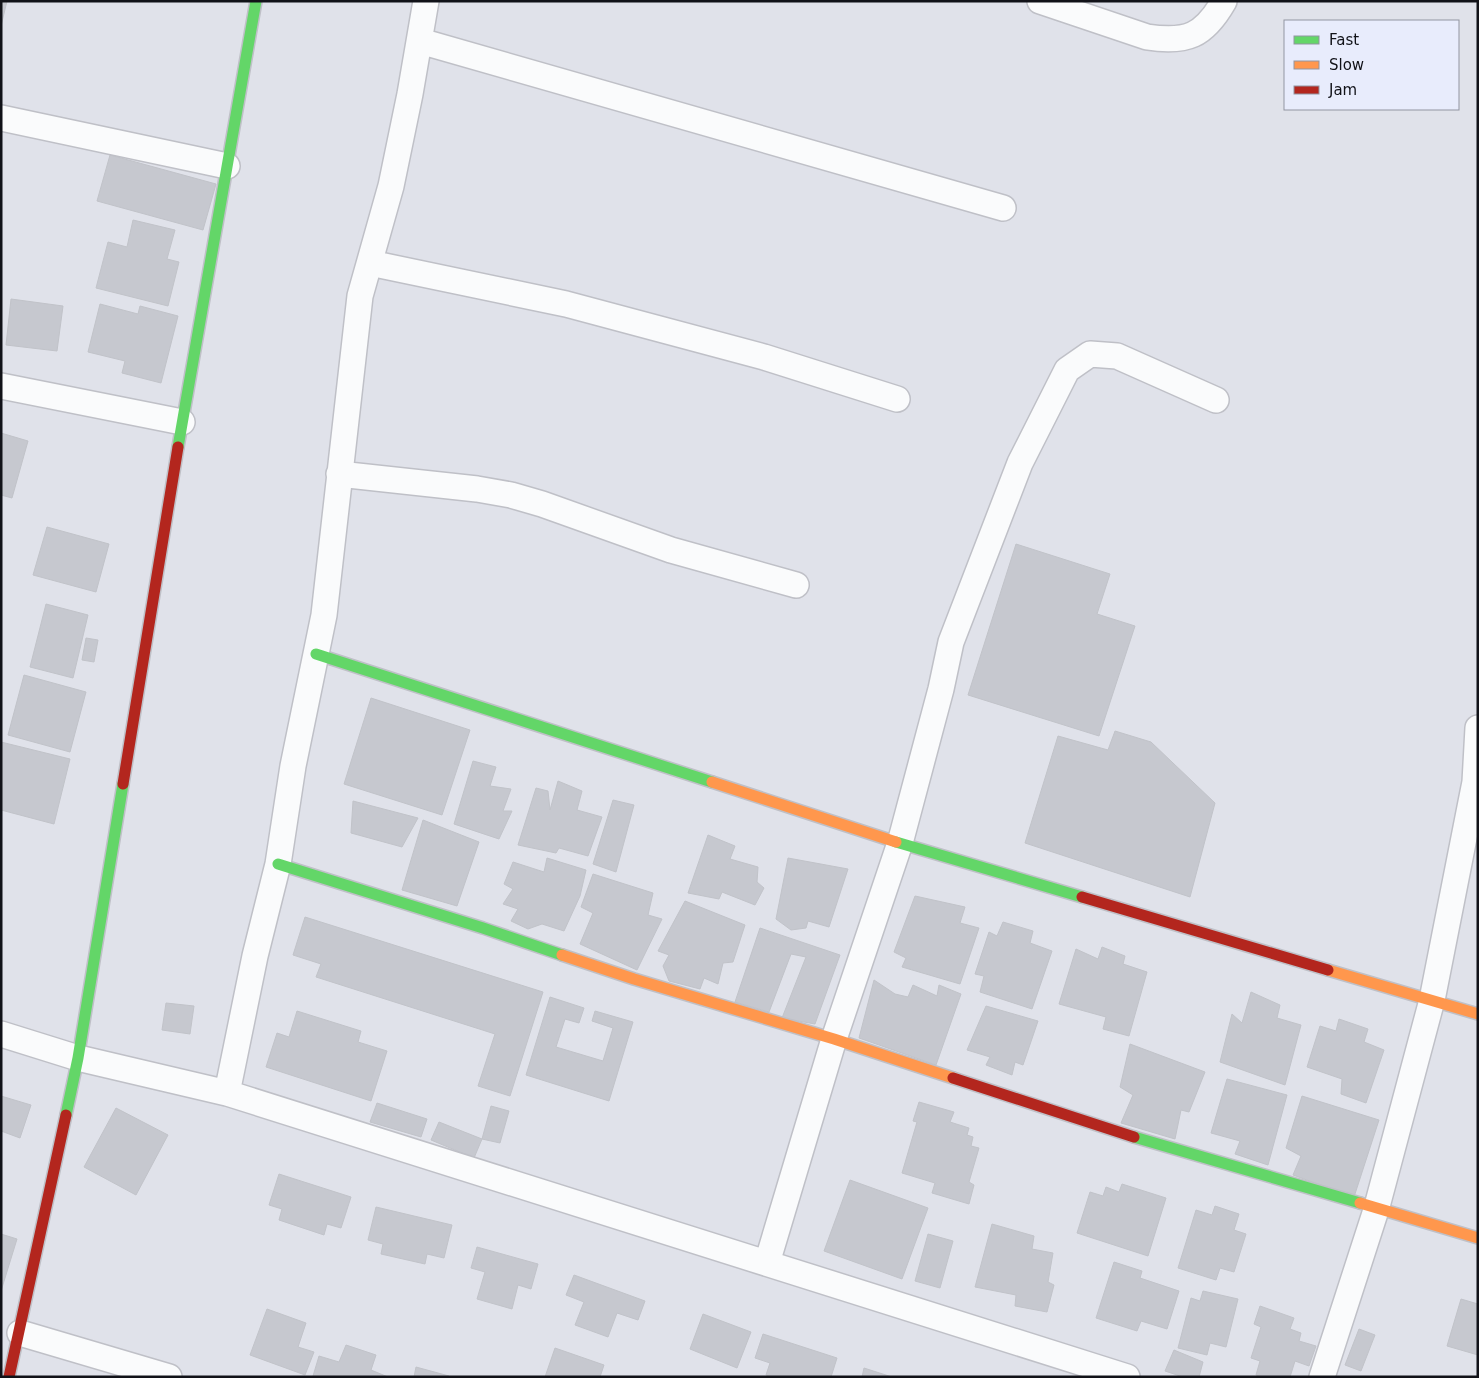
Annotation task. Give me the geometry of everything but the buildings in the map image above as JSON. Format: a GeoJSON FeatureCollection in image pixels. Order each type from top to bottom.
{"type":"FeatureCollection","features":[{"type":"Feature","properties":{"kind":"street"},"geometry":{"type":"LineString","coordinates":[[9,1377],[78,1058],[182,422],[256,1]]}},
{"type":"Feature","properties":{"kind":"street"},"geometry":{"type":"LineString","coordinates":[[227,1093],[278,864],[294,766],[324,615],[360,296],[391,186],[420,41],[426,1]]}},
{"type":"Feature","properties":{"kind":"street"},"geometry":{"type":"LineString","coordinates":[[1040,1],[1147,37],[1165,40],[1182,38],[1200,32],[1214,18],[1224,1]]}},
{"type":"Feature","properties":{"kind":"street"},"geometry":{"type":"LineString","coordinates":[[420,41],[1002,208]]}},
{"type":"Feature","properties":{"kind":"street"},"geometry":{"type":"LineString","coordinates":[[1,118],[227,166]]}},
{"type":"Feature","properties":{"kind":"street"},"geometry":{"type":"LineString","coordinates":[[370,263],[566,304],[764,357],[897,400]]}},
{"type":"Feature","properties":{"kind":"street"},"geometry":{"type":"LineString","coordinates":[[767,1263],[834,1040],[900,843],[941,689],[951,642],[1020,463],[1067,370],[1090,354],[1117,356],[1216,400]]}},
{"type":"Feature","properties":{"kind":"street"},"geometry":{"type":"LineString","coordinates":[[1,386],[182,422]]}},
{"type":"Feature","properties":{"kind":"street"},"geometry":{"type":"LineString","coordinates":[[339,474],[477,489],[511,496],[542,504],[671,550],[796,585]]}},
{"type":"Feature","properties":{"kind":"street"},"geometry":{"type":"LineString","coordinates":[[316,654],[900,843],[1478,1014]]}},
{"type":"Feature","properties":{"kind":"street"},"geometry":{"type":"LineString","coordinates":[[1322,1377],[1376,1210],[1432,1000],[1475,782],[1478,728]]}},
{"type":"Feature","properties":{"kind":"street"},"geometry":{"type":"LineString","coordinates":[[278,864],[1114,1131],[1376,1210],[1478,1238]]}},
{"type":"Feature","properties":{"kind":"street"},"geometry":{"type":"LineString","coordinates":[[1,1034],[78,1058],[227,1093],[1126,1377]]}},
{"type":"Feature","properties":{"kind":"street"},"geometry":{"type":"LineString","coordinates":[[20,1333],[169,1377]]}},
{"type":"Feature","properties":{"kind":"traffic: fast"},"geometry":{"type":"LineString","coordinates":[[178,447],[256,1]]}},
{"type":"Feature","properties":{"kind":"traffic: fast"},"geometry":{"type":"LineString","coordinates":[[316,654],[712,782]]}},
{"type":"Feature","properties":{"kind":"traffic: fast"},"geometry":{"type":"LineString","coordinates":[[66,1115],[78,1058],[123,784]]}},
{"type":"Feature","properties":{"kind":"traffic: fast"},"geometry":{"type":"LineString","coordinates":[[896,842],[1082,897]]}},
{"type":"Feature","properties":{"kind":"traffic: fast"},"geometry":{"type":"LineString","coordinates":[[278,864],[483,928],[562,955]]}},
{"type":"Feature","properties":{"kind":"traffic: fast"},"geometry":{"type":"LineString","coordinates":[[1134,1137],[1360,1203]]}},
{"type":"Feature","properties":{"kind":"traffic: slow"},"geometry":{"type":"LineString","coordinates":[[712,782],[896,842]]}},
{"type":"Feature","properties":{"kind":"traffic: slow"},"geometry":{"type":"LineString","coordinates":[[562,955],[953,1078]]}},
{"type":"Feature","properties":{"kind":"traffic: slow"},"geometry":{"type":"LineString","coordinates":[[1328,970],[1478,1014]]}},
{"type":"Feature","properties":{"kind":"traffic: slow"},"geometry":{"type":"LineString","coordinates":[[1360,1203],[1478,1238]]}},
{"type":"Feature","properties":{"kind":"traffic: jam"},"geometry":{"type":"LineString","coordinates":[[123,784],[178,447]]}},
{"type":"Feature","properties":{"kind":"traffic: jam"},"geometry":{"type":"LineString","coordinates":[[1082,897],[1328,970]]}},
{"type":"Feature","properties":{"kind":"traffic: jam"},"geometry":{"type":"LineString","coordinates":[[953,1078],[1134,1137]]}},
{"type":"Feature","properties":{"kind":"traffic: jam"},"geometry":{"type":"LineString","coordinates":[[9,1377],[66,1115]]}}]}
